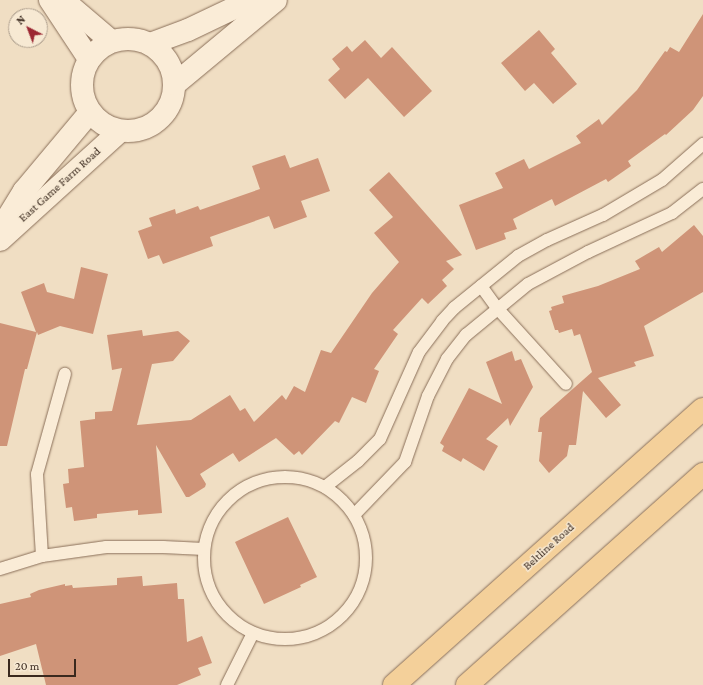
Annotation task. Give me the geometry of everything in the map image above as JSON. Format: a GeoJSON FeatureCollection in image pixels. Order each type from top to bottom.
{"type":"FeatureCollection","features":[{"type":"Feature","properties":{"kind":"main road","name":"Beltline Road"},"geometry":{"type":"LineString","coordinates":[[394,685],[703,409]]}},
{"type":"Feature","properties":{"kind":"main road"},"geometry":{"type":"LineString","coordinates":[[467,685],[703,474]]}},
{"type":"Feature","properties":{"kind":"street"},"geometry":{"type":"LineString","coordinates":[[50,0],[89,59]]}},
{"type":"Feature","properties":{"kind":"street"},"geometry":{"type":"LineString","coordinates":[[63,0],[111,41]]}},
{"type":"Feature","properties":{"kind":"street"},"geometry":{"type":"LineString","coordinates":[[150,44],[188,30],[251,0]]}},
{"type":"Feature","properties":{"kind":"street"},"geometry":{"type":"LineString","coordinates":[[175,84],[276,0]]}},
{"type":"Feature","properties":{"kind":"street"},"geometry":{"type":"LineString","coordinates":[[124,38],[137,39],[150,44],[163,54],[172,68],[175,84],[173,98],[167,110],[158,120],[147,127],[134,131],[120,130],[99,121],[90,112],[84,100],[82,86],[84,72],[89,59],[99,49],[111,41],[124,38]]}},
{"type":"Feature","properties":{"kind":"street","name":"East Game Farm Road"},"geometry":{"type":"LineString","coordinates":[[0,231],[24,191],[90,112]]}},
{"type":"Feature","properties":{"kind":"street","name":"East Game Farm Road"},"geometry":{"type":"LineString","coordinates":[[0,240],[120,130]]}},
{"type":"Feature","properties":{"kind":"lane"},"geometry":{"type":"LineString","coordinates":[[325,487],[358,461],[380,439],[419,352],[442,321],[480,286],[524,253],[547,240],[603,215],[662,180],[703,144]]}},
{"type":"Feature","properties":{"kind":"lane"},"geometry":{"type":"LineString","coordinates":[[354,515],[405,462],[428,396],[447,359],[466,335],[528,284],[588,252],[672,213],[703,189]]}},
{"type":"Feature","properties":{"kind":"lane"},"geometry":{"type":"LineString","coordinates":[[480,286],[566,384]]}},
{"type":"Feature","properties":{"kind":"lane"},"geometry":{"type":"LineString","coordinates":[[42,556],[37,474],[65,374]]}},
{"type":"Feature","properties":{"kind":"lane"},"geometry":{"type":"LineString","coordinates":[[273,477],[300,478],[325,487],[341,499],[354,515],[364,538],[366,563],[360,588],[347,610],[327,627],[304,637],[278,639],[253,633],[231,619],[214,599],[205,575],[204,549],[211,523],[226,501],[248,485],[273,477]]}},
{"type":"Feature","properties":{"kind":"lane"},"geometry":{"type":"LineString","coordinates":[[0,568],[42,556],[106,548],[163,547],[204,549]]}},
{"type":"Feature","properties":{"kind":"lane"},"geometry":{"type":"LineString","coordinates":[[227,685],[253,633]]}},
{"type":"Feature","properties":{"kind":"building"},"geometry":{"type":"Polygon","coordinates":[[[703,14],[703,96],[693,110],[666,135],[665,134],[628,161],[631,166],[608,182],[606,179],[555,206],[552,199],[513,219],[517,229],[504,233],[506,239],[476,250],[459,205],[503,188],[495,173],[524,159],[529,169],[581,143],[576,136],[599,119],[602,125],[637,90],[665,51],[667,52],[670,47],[679,52],[703,14]]]}},
{"type":"Feature","properties":{"kind":"building"},"geometry":{"type":"Polygon","coordinates":[[[539,30],[555,49],[551,53],[577,84],[553,104],[534,83],[525,91],[501,63],[539,30]]]}},
{"type":"Feature","properties":{"kind":"building"},"geometry":{"type":"Polygon","coordinates":[[[365,40],[381,58],[392,47],[432,91],[404,117],[368,78],[345,99],[328,80],[340,69],[332,59],[347,46],[352,52],[365,40]]]}},
{"type":"Feature","properties":{"kind":"building"},"geometry":{"type":"Polygon","coordinates":[[[285,155],[290,168],[318,158],[330,191],[301,201],[307,217],[274,229],[269,216],[210,237],[213,246],[163,264],[159,255],[148,259],[138,231],[152,226],[149,218],[175,209],[176,214],[198,206],[200,210],[260,189],[252,166],[285,155]]]}},
{"type":"Feature","properties":{"kind":"building"},"geometry":{"type":"Polygon","coordinates":[[[389,172],[462,255],[446,261],[454,269],[442,280],[447,286],[428,304],[422,298],[393,330],[398,334],[374,369],[379,371],[366,403],[352,397],[339,423],[335,421],[302,455],[299,451],[294,455],[276,438],[239,462],[233,453],[200,474],[206,484],[205,487],[189,497],[186,497],[156,445],[162,513],[138,515],[138,510],[97,514],[97,518],[74,521],[72,507],[66,508],[63,484],[69,483],[68,469],[84,467],[80,421],[95,419],[95,412],[112,411],[122,368],[112,370],[107,335],[142,330],[143,336],[178,331],[190,341],[173,361],[152,364],[137,425],[191,420],[230,395],[240,411],[245,408],[254,422],[282,395],[286,400],[294,386],[305,392],[321,350],[331,353],[372,293],[399,262],[374,233],[393,217],[369,190],[389,172]]]}},
{"type":"Feature","properties":{"kind":"building"},"geometry":{"type":"Polygon","coordinates":[[[694,225],[703,236],[703,292],[644,326],[654,356],[634,362],[636,366],[598,378],[621,405],[606,418],[583,391],[576,445],[569,445],[567,456],[549,473],[539,461],[542,432],[538,432],[540,418],[592,372],[580,334],[574,336],[572,329],[559,333],[558,330],[555,330],[549,311],[552,310],[551,307],[564,303],[562,296],[598,286],[640,269],[635,261],[659,247],[662,252],[694,225]]]}},
{"type":"Feature","properties":{"kind":"building"},"geometry":{"type":"Polygon","coordinates":[[[81,267],[108,274],[93,334],[60,326],[38,335],[37,332],[27,369],[25,369],[7,446],[0,446],[0,323],[36,332],[21,292],[44,283],[47,292],[74,299],[81,267]]]}},
{"type":"Feature","properties":{"kind":"building"},"geometry":{"type":"Polygon","coordinates":[[[512,351],[515,361],[521,359],[533,387],[510,426],[508,418],[486,439],[498,446],[484,471],[463,458],[461,462],[442,451],[444,446],[440,443],[469,388],[502,404],[486,362],[512,351]]]}},
{"type":"Feature","properties":{"kind":"building"},"geometry":{"type":"Polygon","coordinates":[[[288,517],[317,577],[300,585],[301,587],[264,604],[235,542],[288,517]]]}},
{"type":"Feature","properties":{"kind":"building"},"geometry":{"type":"Polygon","coordinates":[[[142,576],[143,586],[177,583],[178,599],[184,599],[187,642],[202,636],[212,663],[198,668],[201,675],[177,685],[46,685],[36,644],[0,656],[0,604],[31,597],[30,594],[39,590],[65,584],[65,586],[72,585],[73,588],[117,585],[117,578],[142,576]]]}}]}
